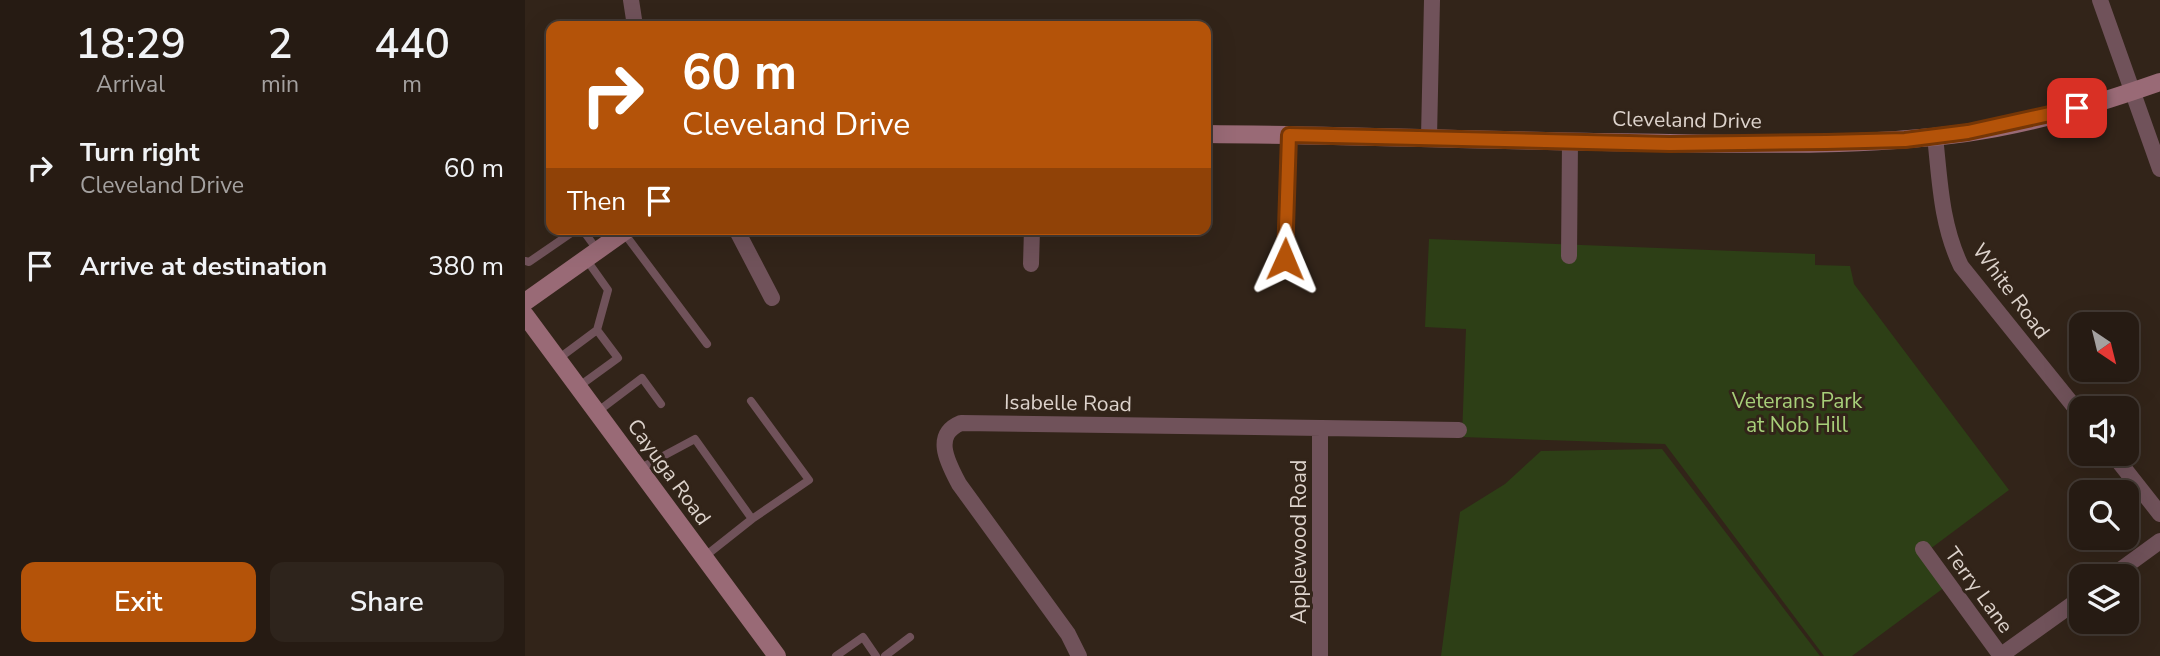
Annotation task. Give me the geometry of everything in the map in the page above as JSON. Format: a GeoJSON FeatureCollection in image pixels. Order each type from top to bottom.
{"type":"FeatureCollection","features":[{"type":"Feature","properties":{"kind":"street"},"geometry":{"type":"LineString","coordinates":[[631,0],[634,21]]}},
{"type":"Feature","properties":{"kind":"street"},"geometry":{"type":"LineString","coordinates":[[1429,138],[1432,0]]}},
{"type":"Feature","properties":{"kind":"street"},"geometry":{"type":"LineString","coordinates":[[2100,0],[2160,169]]}},
{"type":"Feature","properties":{"kind":"street","name":"Cleveland Drive"},"geometry":{"type":"LineString","coordinates":[[1211,134],[1670,144],[1905,140],[2026,121],[2103,102],[2160,82]]}},
{"type":"Feature","properties":{"kind":"street"},"geometry":{"type":"LineString","coordinates":[[1285,259],[1289,135]]}},
{"type":"Feature","properties":{"kind":"street","name":"White Road"},"geometry":{"type":"LineString","coordinates":[[1935,136],[1949,241],[1961,266],[2069,400]]}},
{"type":"Feature","properties":{"kind":"street"},"geometry":{"type":"LineString","coordinates":[[1569,256],[1570,141]]}},
{"type":"Feature","properties":{"kind":"street"},"geometry":{"type":"LineString","coordinates":[[525,302],[620,235]]}},
{"type":"Feature","properties":{"kind":"street"},"geometry":{"type":"LineString","coordinates":[[739,235],[772,298]]}},
{"type":"Feature","properties":{"kind":"street"},"geometry":{"type":"LineString","coordinates":[[1031,264],[1032,235]]}},
{"type":"Feature","properties":{"kind":"street","name":"Cayuga Road"},"geometry":{"type":"LineString","coordinates":[[525,314],[777,656]]}},
{"type":"Feature","properties":{"kind":"street","name":"Isabelle Road"},"geometry":{"type":"LineString","coordinates":[[1079,656],[1068,634],[954,476],[943,440],[953,426],[961,423],[1459,430]]}},
{"type":"Feature","properties":{"kind":"street","name":"Applewood Road"},"geometry":{"type":"LineString","coordinates":[[1320,428],[1320,656]]}},
{"type":"Feature","properties":{"kind":"street"},"geometry":{"type":"LineString","coordinates":[[2122,466],[2160,513]]}},
{"type":"Feature","properties":{"kind":"street"},"geometry":{"type":"LineString","coordinates":[[2128,564],[2160,541]]}},
{"type":"Feature","properties":{"kind":"street","name":"Terry Lane"},"geometry":{"type":"LineString","coordinates":[[1923,549],[2000,656]]}},
{"type":"Feature","properties":{"kind":"street"},"geometry":{"type":"LineString","coordinates":[[2000,656],[2069,607]]}},
{"type":"Feature","properties":{"kind":"lane"},"geometry":{"type":"LineString","coordinates":[[525,261],[529,262],[568,235]]}},
{"type":"Feature","properties":{"kind":"lane"},"geometry":{"type":"LineString","coordinates":[[558,359],[597,330],[608,290],[584,235]]}},
{"type":"Feature","properties":{"kind":"lane"},"geometry":{"type":"LineString","coordinates":[[629,235],[707,344]]}},
{"type":"Feature","properties":{"kind":"lane"},"geometry":{"type":"LineString","coordinates":[[578,387],[618,358],[597,330]]}},
{"type":"Feature","properties":{"kind":"lane"},"geometry":{"type":"LineString","coordinates":[[597,412],[642,378],[661,404]]}},
{"type":"Feature","properties":{"kind":"lane"},"geometry":{"type":"LineString","coordinates":[[703,556],[751,519],[809,480],[751,401]]}},
{"type":"Feature","properties":{"kind":"lane"},"geometry":{"type":"LineString","coordinates":[[639,469],[695,439],[751,519]]}},
{"type":"Feature","properties":{"kind":"lane"},"geometry":{"type":"LineString","coordinates":[[836,656],[863,637],[876,656]]}},
{"type":"Feature","properties":{"kind":"lane"},"geometry":{"type":"LineString","coordinates":[[885,656],[910,638]]}},
{"type":"Feature","properties":{"kind":"green space","name":"Veterans Park at Nob Hill"},"geometry":{"type":"Polygon","coordinates":[[[1429,239],[1815,254],[1815,265],[1850,266],[1854,284],[2009,490],[1922,555],[1945,587],[1852,656],[1824,656],[1665,444],[1462,437],[1466,329],[1425,327],[1429,239]]]}},
{"type":"Feature","properties":{"kind":"green space"},"geometry":{"type":"Polygon","coordinates":[[[1662,449],[1820,656],[1441,656],[1460,512],[1505,484],[1541,451],[1662,449]]]}},
{"type":"Feature","properties":{"kind":"route"},"geometry":{"type":"LineString","coordinates":[[1285,259],[1289,135],[1670,144],[1905,140],[1968,132],[2077,108]]}}]}
